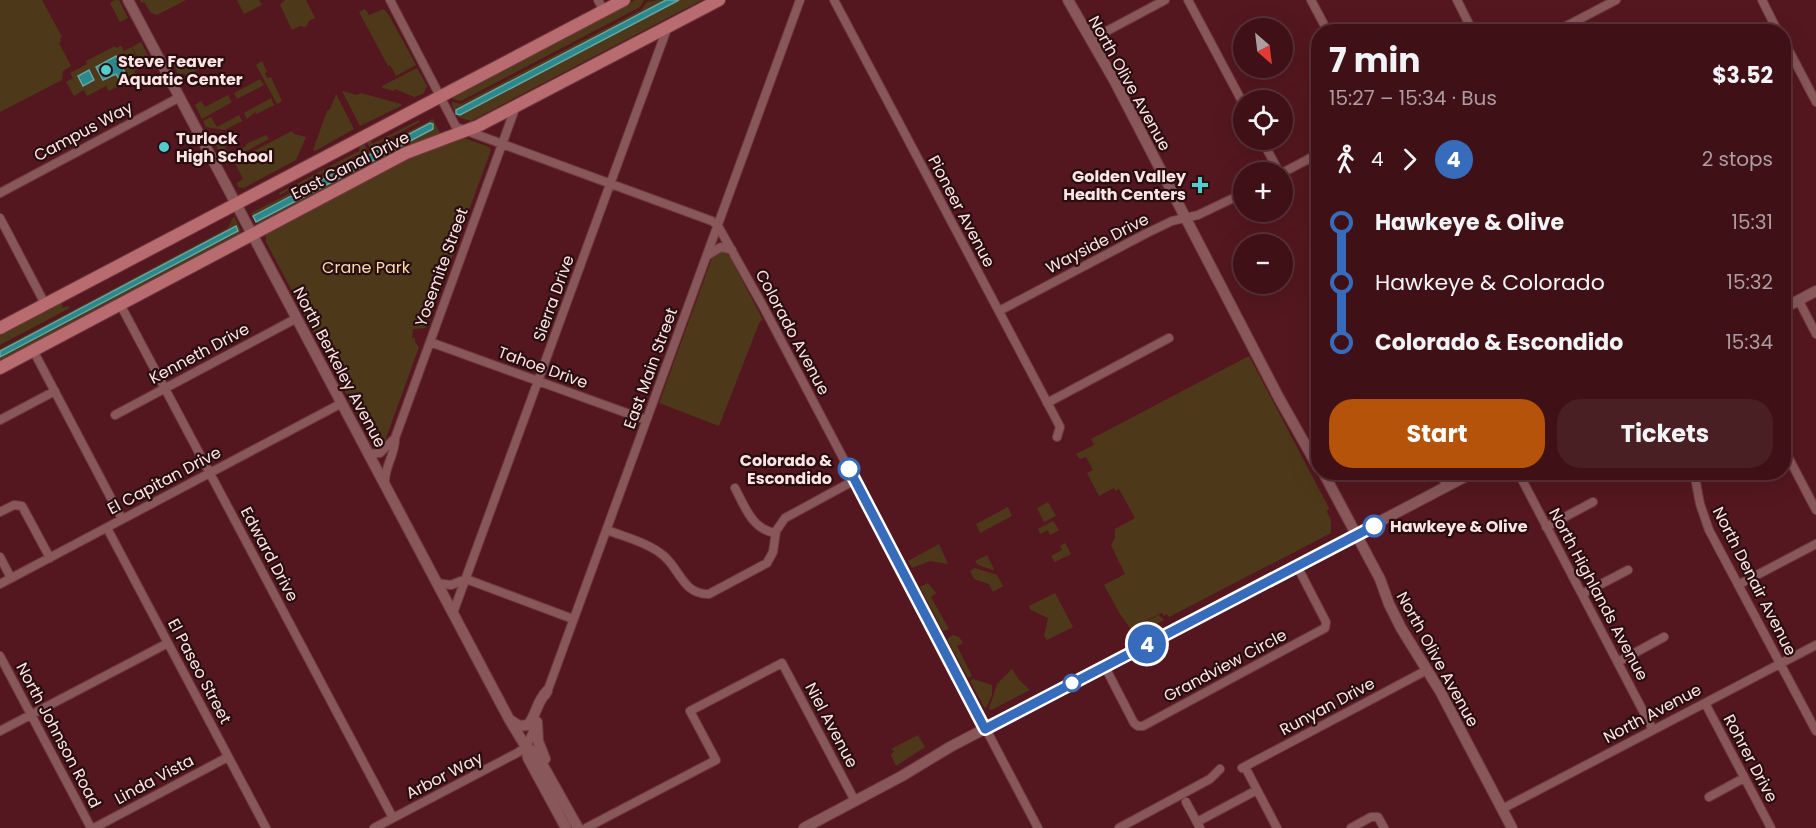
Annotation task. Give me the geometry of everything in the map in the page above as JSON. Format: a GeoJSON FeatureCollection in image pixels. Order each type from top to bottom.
{"type":"FeatureCollection","features":[{"type":"Feature","properties":{"kind":"main road","name":"East Canal Drive"},"geometry":{"type":"LineString","coordinates":[[0,328],[439,97],[601,5],[624,0]]}},
{"type":"Feature","properties":{"kind":"main road","name":"East Canal Drive"},"geometry":{"type":"LineString","coordinates":[[0,368],[412,150],[465,131],[719,0]]}},
{"type":"Feature","properties":{"kind":"street","name":"North Berkeley Avenue"},"geometry":{"type":"LineString","coordinates":[[128,0],[509,719],[526,747],[528,758],[566,828]]}},
{"type":"Feature","properties":{"kind":"street"},"geometry":{"type":"LineString","coordinates":[[390,0],[454,124],[465,131],[611,183],[712,221],[718,226]]}},
{"type":"Feature","properties":{"kind":"street","name":"East Main Street"},"geometry":{"type":"LineString","coordinates":[[526,747],[537,723],[800,0]]}},
{"type":"Feature","properties":{"kind":"street","name":"Pioneer Avenue"},"geometry":{"type":"LineString","coordinates":[[834,0],[1047,403],[1059,427],[1057,437]]}},
{"type":"Feature","properties":{"kind":"street","name":"North Olive Avenue"},"geometry":{"type":"LineString","coordinates":[[1068,0],[1128,106],[1279,398],[1311,454]]}},
{"type":"Feature","properties":{"kind":"street"},"geometry":{"type":"LineString","coordinates":[[1090,40],[1165,0]]}},
{"type":"Feature","properties":{"kind":"street"},"geometry":{"type":"LineString","coordinates":[[1188,0],[1236,90]]}},
{"type":"Feature","properties":{"kind":"street"},"geometry":{"type":"LineString","coordinates":[[1311,0],[1324,24]]}},
{"type":"Feature","properties":{"kind":"street"},"geometry":{"type":"LineString","coordinates":[[1457,0],[1469,24]]}},
{"type":"Feature","properties":{"kind":"street"},"geometry":{"type":"LineString","coordinates":[[1570,24],[1616,0]]}},
{"type":"Feature","properties":{"kind":"street"},"geometry":{"type":"LineString","coordinates":[[1762,0],[1774,24]]}},
{"type":"Feature","properties":{"kind":"street","name":"Sierra Drive"},"geometry":{"type":"LineString","coordinates":[[453,613],[668,26]]}},
{"type":"Feature","properties":{"kind":"street"},"geometry":{"type":"LineString","coordinates":[[1791,54],[1816,102]]}},
{"type":"Feature","properties":{"kind":"street","name":"Campus Way"},"geometry":{"type":"LineString","coordinates":[[0,192],[180,97]]}},
{"type":"Feature","properties":{"kind":"street","name":"Yosemite Street"},"geometry":{"type":"LineString","coordinates":[[386,486],[386,467],[395,445],[395,438],[516,106]]}},
{"type":"Feature","properties":{"kind":"street"},"geometry":{"type":"LineString","coordinates":[[1293,167],[1311,158]]}},
{"type":"Feature","properties":{"kind":"street","name":"Wayside Drive"},"geometry":{"type":"LineString","coordinates":[[999,311],[1136,238],[1170,222],[1202,213],[1233,198]]}},
{"type":"Feature","properties":{"kind":"street"},"geometry":{"type":"LineString","coordinates":[[0,218],[45,304]]}},
{"type":"Feature","properties":{"kind":"street","name":"Colorado Avenue"},"geometry":{"type":"LineString","coordinates":[[718,226],[1038,828]]}},
{"type":"Feature","properties":{"kind":"street"},"geometry":{"type":"LineString","coordinates":[[706,258],[719,247],[732,250]]}},
{"type":"Feature","properties":{"kind":"street"},"geometry":{"type":"LineString","coordinates":[[1791,304],[1816,291]]}},
{"type":"Feature","properties":{"kind":"street"},"geometry":{"type":"LineString","coordinates":[[1798,300],[1816,334]]}},
{"type":"Feature","properties":{"kind":"street","name":"Edward Drive"},"geometry":{"type":"LineString","coordinates":[[120,304],[393,818]]}},
{"type":"Feature","properties":{"kind":"street","name":"Kenneth Drive"},"geometry":{"type":"LineString","coordinates":[[115,415],[297,318]]}},
{"type":"Feature","properties":{"kind":"street"},"geometry":{"type":"LineString","coordinates":[[1047,403],[1168,338]]}},
{"type":"Feature","properties":{"kind":"street","name":"Tahoe Drive"},"geometry":{"type":"LineString","coordinates":[[430,342],[646,420]]}},
{"type":"Feature","properties":{"kind":"street"},"geometry":{"type":"LineString","coordinates":[[33,350],[122,519]]}},
{"type":"Feature","properties":{"kind":"street"},"geometry":{"type":"LineString","coordinates":[[0,420],[55,391]]}},
{"type":"Feature","properties":{"kind":"street","name":"El Capitan Drive"},"geometry":{"type":"LineString","coordinates":[[0,584],[342,403]]}},
{"type":"Feature","properties":{"kind":"street"},"geometry":{"type":"LineString","coordinates":[[369,454],[380,453],[395,438]]}},
{"type":"Feature","properties":{"kind":"street"},"geometry":{"type":"LineString","coordinates":[[1791,462],[1816,510]]}},
{"type":"Feature","properties":{"kind":"street"},"geometry":{"type":"LineString","coordinates":[[607,530],[659,552],[669,561],[688,587],[707,594],[716,592],[765,566],[772,555],[775,533],[783,520],[855,480]]}},
{"type":"Feature","properties":{"kind":"street","name":"North Olive Avenue"},"geometry":{"type":"LineString","coordinates":[[1327,480],[1380,579],[1401,628],[1427,670],[1512,828]]}},
{"type":"Feature","properties":{"kind":"street"},"geometry":{"type":"LineString","coordinates":[[1444,480],[1447,487]]}},
{"type":"Feature","properties":{"kind":"street"},"geometry":{"type":"LineString","coordinates":[[804,828],[985,729],[1460,480]]}},
{"type":"Feature","properties":{"kind":"street","name":"North Highlands Avenue"},"geometry":{"type":"LineString","coordinates":[[1522,480],[1653,730]]}},
{"type":"Feature","properties":{"kind":"street","name":"North Denair Avenue"},"geometry":{"type":"LineString","coordinates":[[1696,480],[1704,517],[1816,731]]}},
{"type":"Feature","properties":{"kind":"street"},"geometry":{"type":"LineString","coordinates":[[735,488],[754,522],[761,528],[775,533]]}},
{"type":"Feature","properties":{"kind":"street"},"geometry":{"type":"LineString","coordinates":[[1546,527],[1593,502]]}},
{"type":"Feature","properties":{"kind":"street"},"geometry":{"type":"LineString","coordinates":[[0,512],[14,505],[22,506],[50,558]]}},
{"type":"Feature","properties":{"kind":"street","name":"El Paseo Street"},"geometry":{"type":"LineString","coordinates":[[107,528],[266,828]]}},
{"type":"Feature","properties":{"kind":"street"},"geometry":{"type":"LineString","coordinates":[[1738,585],[1816,544]]}},
{"type":"Feature","properties":{"kind":"street"},"geometry":{"type":"LineString","coordinates":[[0,557],[11,578]]}},
{"type":"Feature","properties":{"kind":"street","name":"Grandview Circle"},"geometry":{"type":"LineString","coordinates":[[1105,666],[1134,723],[1143,726],[1325,628],[1326,622],[1297,566]]}},
{"type":"Feature","properties":{"kind":"street"},"geometry":{"type":"LineString","coordinates":[[1582,594],[1628,570]]}},
{"type":"Feature","properties":{"kind":"street"},"geometry":{"type":"LineString","coordinates":[[437,583],[453,585],[466,579],[573,619]]}},
{"type":"Feature","properties":{"kind":"street"},"geometry":{"type":"LineString","coordinates":[[1618,662],[1664,637]]}},
{"type":"Feature","properties":{"kind":"street"},"geometry":{"type":"LineString","coordinates":[[0,731],[168,643]]}},
{"type":"Feature","properties":{"kind":"street","name":"North Avenue"},"geometry":{"type":"LineString","coordinates":[[1502,809],[1816,645]]}},
{"type":"Feature","properties":{"kind":"street","name":"North Johnson Road"},"geometry":{"type":"LineString","coordinates":[[0,656],[92,828]]}},
{"type":"Feature","properties":{"kind":"street","name":"Niel Avenue"},"geometry":{"type":"LineString","coordinates":[[586,828],[716,760],[690,711],[782,663],[855,801]]}},
{"type":"Feature","properties":{"kind":"street","name":"Runyan Drive"},"geometry":{"type":"LineString","coordinates":[[1257,790],[1243,767],[1427,670]]}},
{"type":"Feature","properties":{"kind":"street"},"geometry":{"type":"LineString","coordinates":[[509,719],[519,726],[528,724],[532,720],[540,699],[548,691]]}},
{"type":"Feature","properties":{"kind":"street","name":"Rohrer Drive"},"geometry":{"type":"LineString","coordinates":[[1705,703],[1771,828]]}},
{"type":"Feature","properties":{"kind":"street"},"geometry":{"type":"LineString","coordinates":[[537,723],[540,747],[553,779]]}},
{"type":"Feature","properties":{"kind":"street","name":"North Berkeley Avenue"},"geometry":{"type":"LineString","coordinates":[[526,747],[536,753],[553,779],[578,828]]}},
{"type":"Feature","properties":{"kind":"street","name":"Arbor Way"},"geometry":{"type":"LineString","coordinates":[[374,828],[526,747]]}},
{"type":"Feature","properties":{"kind":"street","name":"Linda Vista"},"geometry":{"type":"LineString","coordinates":[[92,828],[228,757]]}},
{"type":"Feature","properties":{"kind":"street"},"geometry":{"type":"LineString","coordinates":[[1119,828],[1212,778],[1220,769]]}},
{"type":"Feature","properties":{"kind":"street"},"geometry":{"type":"LineString","coordinates":[[1709,797],[1744,778]]}},
{"type":"Feature","properties":{"kind":"street"},"geometry":{"type":"LineString","coordinates":[[1186,802],[1198,825],[1257,790],[1277,828]]}},
{"type":"Feature","properties":{"kind":"street"},"geometry":{"type":"LineString","coordinates":[[1351,828],[1371,817],[1378,817],[1384,828]]}},
{"type":"Feature","properties":{"kind":"green space"},"geometry":{"type":"Polygon","coordinates":[[[0,0],[42,0],[62,37],[59,43],[71,66],[63,71],[62,80],[0,112],[0,0]]]}},
{"type":"Feature","properties":{"kind":"green space"},"geometry":{"type":"Polygon","coordinates":[[[119,0],[128,18],[120,22],[110,3],[119,0]]]}},
{"type":"Feature","properties":{"kind":"green space"},"geometry":{"type":"Polygon","coordinates":[[[140,0],[186,0],[157,15],[151,13],[140,0]]]}},
{"type":"Feature","properties":{"kind":"green space"},"geometry":{"type":"Polygon","coordinates":[[[237,0],[259,0],[262,5],[244,14],[237,0]]]}},
{"type":"Feature","properties":{"kind":"green space"},"geometry":{"type":"Polygon","coordinates":[[[285,0],[306,0],[315,18],[309,21],[306,27],[300,26],[292,30],[280,5],[285,0]]]}},
{"type":"Feature","properties":{"kind":"green space"},"geometry":{"type":"Polygon","coordinates":[[[635,0],[644,0],[640,7],[461,101],[453,99],[454,95],[635,0]]]}},
{"type":"Feature","properties":{"kind":"green space"},"geometry":{"type":"Polygon","coordinates":[[[666,0],[457,110],[460,115],[679,0],[702,0],[471,121],[458,117],[452,102],[461,104],[641,10],[647,2],[666,0]]]}},
{"type":"Feature","properties":{"kind":"green space"},"geometry":{"type":"Polygon","coordinates":[[[365,9],[369,15],[384,9],[416,65],[396,76],[390,65],[388,66],[359,12],[365,9]]]}},
{"type":"Feature","properties":{"kind":"green space"},"geometry":{"type":"Polygon","coordinates":[[[141,42],[152,63],[144,68],[132,47],[141,42]]]}},
{"type":"Feature","properties":{"kind":"green space","name":"Steve Feaver Aquatic Center"},"geometry":{"type":"Polygon","coordinates":[[[115,46],[116,48],[121,46],[124,51],[131,47],[142,67],[134,71],[137,77],[109,91],[106,86],[87,96],[84,90],[74,96],[66,82],[73,78],[70,73],[87,64],[86,61],[115,46]]]}},
{"type":"Feature","properties":{"kind":"green space"},"geometry":{"type":"Polygon","coordinates":[[[208,56],[211,62],[186,76],[184,73],[179,76],[172,62],[180,58],[185,68],[208,56]]]}},
{"type":"Feature","properties":{"kind":"green space"},"geometry":{"type":"Polygon","coordinates":[[[262,61],[267,78],[271,77],[282,101],[277,104],[256,65],[262,61]]]}},
{"type":"Feature","properties":{"kind":"green space"},"geometry":{"type":"Polygon","coordinates":[[[417,68],[427,86],[423,94],[414,97],[395,89],[394,91],[383,88],[382,86],[417,68]]]}},
{"type":"Feature","properties":{"kind":"green space"},"geometry":{"type":"Polygon","coordinates":[[[260,79],[264,85],[237,99],[234,93],[260,79]]]}},
{"type":"Feature","properties":{"kind":"green space"},"geometry":{"type":"Polygon","coordinates":[[[342,91],[357,95],[361,93],[401,104],[401,106],[360,126],[342,91]]]}},
{"type":"Feature","properties":{"kind":"green space"},"geometry":{"type":"Polygon","coordinates":[[[336,94],[354,129],[315,151],[313,150],[327,111],[336,94]]]}},
{"type":"Feature","properties":{"kind":"green space"},"geometry":{"type":"Polygon","coordinates":[[[228,95],[232,102],[202,119],[195,105],[201,101],[205,107],[228,95]]]}},
{"type":"Feature","properties":{"kind":"green space"},"geometry":{"type":"Polygon","coordinates":[[[271,98],[274,105],[257,114],[255,112],[247,119],[244,113],[271,98]]]}},
{"type":"Feature","properties":{"kind":"green space"},"geometry":{"type":"Polygon","coordinates":[[[239,115],[242,121],[225,130],[206,127],[203,121],[211,117],[217,127],[239,115]]]}},
{"type":"Feature","properties":{"kind":"green space"},"geometry":{"type":"Polygon","coordinates":[[[433,119],[441,135],[260,224],[256,222],[433,129],[434,125],[430,123],[254,216],[255,220],[251,213],[433,119]]]}},
{"type":"Feature","properties":{"kind":"green space"},"geometry":{"type":"Polygon","coordinates":[[[419,120],[420,122],[370,148],[366,141],[371,139],[372,144],[419,120]]]}},
{"type":"Feature","properties":{"kind":"green space"},"geometry":{"type":"Polygon","coordinates":[[[292,131],[294,134],[306,137],[296,160],[244,188],[238,187],[237,183],[243,179],[234,161],[292,131]]]}},
{"type":"Feature","properties":{"kind":"green space"},"geometry":{"type":"Polygon","coordinates":[[[266,135],[269,139],[232,159],[221,156],[214,141],[219,138],[230,154],[266,135]]]}},
{"type":"Feature","properties":{"kind":"green space","name":"Crane Park"},"geometry":{"type":"Polygon","coordinates":[[[464,138],[489,147],[491,150],[426,328],[413,329],[412,338],[415,338],[419,347],[382,449],[377,451],[266,242],[266,235],[410,158],[464,138]]]}},
{"type":"Feature","properties":{"kind":"green space"},"geometry":{"type":"Polygon","coordinates":[[[363,142],[367,150],[280,195],[279,193],[359,151],[363,142]]]}},
{"type":"Feature","properties":{"kind":"green space"},"geometry":{"type":"Polygon","coordinates":[[[233,217],[241,230],[238,236],[0,362],[0,357],[238,231],[235,227],[0,351],[228,228],[233,217]]]}},
{"type":"Feature","properties":{"kind":"green space"},"geometry":{"type":"Polygon","coordinates":[[[718,252],[726,253],[730,257],[763,320],[760,321],[719,426],[659,403],[712,258],[718,252]]]}},
{"type":"Feature","properties":{"kind":"green space"},"geometry":{"type":"Polygon","coordinates":[[[61,301],[63,308],[68,306],[70,308],[0,345],[0,334],[61,301]]]}},
{"type":"Feature","properties":{"kind":"green space"},"geometry":{"type":"Polygon","coordinates":[[[1249,356],[1311,474],[1311,480],[1314,480],[1329,508],[1327,512],[1331,520],[1331,533],[1169,617],[1162,613],[1130,628],[1104,585],[1125,574],[1111,545],[1115,538],[1115,529],[1135,518],[1119,489],[1115,491],[1114,488],[1099,496],[1087,473],[1093,470],[1086,457],[1080,459],[1076,454],[1094,445],[1091,439],[1249,356]]]}},
{"type":"Feature","properties":{"kind":"green space"},"geometry":{"type":"Polygon","coordinates":[[[1048,502],[1056,516],[1044,522],[1037,508],[1048,502]]]}},
{"type":"Feature","properties":{"kind":"green space"},"geometry":{"type":"Polygon","coordinates":[[[1008,507],[1012,516],[980,533],[976,524],[1008,507]]]}},
{"type":"Feature","properties":{"kind":"green space"},"geometry":{"type":"Polygon","coordinates":[[[1053,521],[1059,530],[1050,535],[1048,530],[1040,534],[1038,529],[1053,521]]]}},
{"type":"Feature","properties":{"kind":"green space"},"geometry":{"type":"Polygon","coordinates":[[[1065,543],[1071,554],[1055,562],[1051,556],[1062,550],[1060,546],[1065,543]]]}},
{"type":"Feature","properties":{"kind":"green space"},"geometry":{"type":"Polygon","coordinates":[[[939,544],[948,564],[930,561],[912,568],[908,561],[939,544]]]}},
{"type":"Feature","properties":{"kind":"green space"},"geometry":{"type":"Polygon","coordinates":[[[987,555],[993,570],[978,565],[975,561],[987,555]]]}},
{"type":"Feature","properties":{"kind":"green space"},"geometry":{"type":"Polygon","coordinates":[[[975,568],[997,575],[1003,586],[993,592],[989,584],[974,579],[970,571],[975,568]]]}},
{"type":"Feature","properties":{"kind":"green space"},"geometry":{"type":"Polygon","coordinates":[[[928,583],[936,593],[931,597],[949,629],[943,631],[920,587],[928,583]]]}},
{"type":"Feature","properties":{"kind":"green space"},"geometry":{"type":"Polygon","coordinates":[[[1055,593],[1073,627],[1047,640],[1044,636],[1048,618],[1031,610],[1029,606],[1055,593]]]}},
{"type":"Feature","properties":{"kind":"green space"},"geometry":{"type":"Polygon","coordinates":[[[1159,615],[1164,620],[1137,634],[1131,629],[1159,615]]]}},
{"type":"Feature","properties":{"kind":"green space"},"geometry":{"type":"Polygon","coordinates":[[[953,635],[959,637],[963,643],[957,646],[972,676],[968,678],[947,639],[953,635]]]}},
{"type":"Feature","properties":{"kind":"green space"},"geometry":{"type":"Polygon","coordinates":[[[1012,669],[1019,680],[1030,690],[989,709],[997,684],[1012,669]]]}},
{"type":"Feature","properties":{"kind":"green space"},"geometry":{"type":"Polygon","coordinates":[[[973,679],[992,685],[992,695],[986,708],[970,681],[973,679]]]}},
{"type":"Feature","properties":{"kind":"green space"},"geometry":{"type":"Polygon","coordinates":[[[918,735],[925,747],[896,766],[891,755],[894,751],[891,749],[918,735]]]}},
{"type":"Feature","properties":{"kind":"water"},"geometry":{"type":"Polygon","coordinates":[[[666,0],[679,0],[460,115],[456,114],[456,110],[666,0]]]}},
{"type":"Feature","properties":{"kind":"water"},"geometry":{"type":"Polygon","coordinates":[[[116,56],[128,78],[121,82],[116,74],[103,80],[96,67],[116,56]]]}},
{"type":"Feature","properties":{"kind":"water"},"geometry":{"type":"Polygon","coordinates":[[[89,70],[94,80],[83,86],[78,76],[89,70]]]}},
{"type":"Feature","properties":{"kind":"water"},"geometry":{"type":"Polygon","coordinates":[[[430,123],[433,124],[433,129],[256,222],[253,216],[430,123]]]}},
{"type":"Feature","properties":{"kind":"water"},"geometry":{"type":"Polygon","coordinates":[[[236,226],[238,231],[0,357],[0,351],[236,226]]]}},
{"type":"Feature","properties":{"kind":"bus line","name":"4"},"geometry":{"type":"LineString","coordinates":[[849,469],[985,729],[1374,526]]}},
{"type":"Feature","properties":{"kind":"place","name":"Steve Feaver Aquatic Center"},"geometry":{"type":"Point","coordinates":[106,70]}},
{"type":"Feature","properties":{"kind":"place","name":"Turlock High School"},"geometry":{"type":"Point","coordinates":[164,147]}},
{"type":"Feature","properties":{"kind":"place","name":"Golden Valley Health Centers"},"geometry":{"type":"Point","coordinates":[1200,185]}},
{"type":"Feature","properties":{"kind":"place","name":"Colorado & Escondido"},"geometry":{"type":"Point","coordinates":[849,469]}},
{"type":"Feature","properties":{"kind":"place","name":"Hawkeye & Olive"},"geometry":{"type":"Point","coordinates":[1374,526]}}]}
